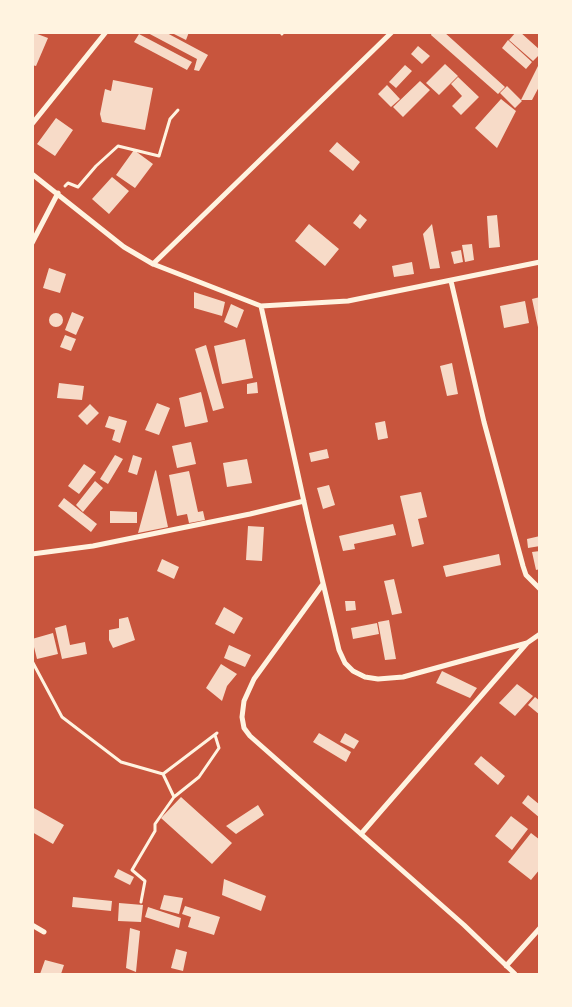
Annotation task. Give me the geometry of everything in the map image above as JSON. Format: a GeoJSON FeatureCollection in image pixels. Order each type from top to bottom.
{"type":"FeatureCollection","features":[{"type":"Feature","properties":{"kind":"street"},"geometry":{"type":"LineString","coordinates":[[32,124],[106,32]]}},
{"type":"Feature","properties":{"kind":"street"},"geometry":{"type":"LineString","coordinates":[[153,264],[392,32]]}},
{"type":"Feature","properties":{"kind":"street"},"geometry":{"type":"LineString","coordinates":[[32,174],[124,247],[153,264],[261,306],[348,301],[540,262]]}},
{"type":"Feature","properties":{"kind":"street"},"geometry":{"type":"LineString","coordinates":[[32,244],[58,193]]}},
{"type":"Feature","properties":{"kind":"street"},"geometry":{"type":"LineString","coordinates":[[451,281],[484,422],[523,566],[526,575],[540,589]]}},
{"type":"Feature","properties":{"kind":"street"},"geometry":{"type":"LineString","coordinates":[[261,306],[323,584],[342,656],[353,671],[364,677],[378,680],[403,677],[527,643]]}},
{"type":"Feature","properties":{"kind":"street"},"geometry":{"type":"LineString","coordinates":[[32,554],[102,544],[304,501]]}},
{"type":"Feature","properties":{"kind":"street"},"geometry":{"type":"LineString","coordinates":[[323,584],[254,679],[244,701],[242,717],[250,736],[464,925],[515,974]]}},
{"type":"Feature","properties":{"kind":"street"},"geometry":{"type":"LineString","coordinates":[[361,834],[527,643],[540,634]]}},
{"type":"Feature","properties":{"kind":"street"},"geometry":{"type":"LineString","coordinates":[[32,925],[44,932]]}},
{"type":"Feature","properties":{"kind":"street"},"geometry":{"type":"LineString","coordinates":[[506,966],[540,928]]}},
{"type":"Feature","properties":{"kind":"path"},"geometry":{"type":"LineString","coordinates":[[58,193],[68,183],[78,188],[96,166],[118,146],[159,156],[170,119],[178,110]]}},
{"type":"Feature","properties":{"kind":"path"},"geometry":{"type":"LineString","coordinates":[[32,660],[62,717],[121,762],[163,774],[174,798]]}},
{"type":"Feature","properties":{"kind":"path"},"geometry":{"type":"LineString","coordinates":[[142,902],[145,881],[132,870],[155,831],[155,824],[174,798],[198,777],[219,748],[216,734],[163,774]]}},
{"type":"Feature","properties":{"kind":"building"},"geometry":{"type":"Polygon","coordinates":[[[32,32],[48,38],[36,66],[32,65],[32,32]]]}},
{"type":"Feature","properties":{"kind":"building"},"geometry":{"type":"Polygon","coordinates":[[[146,32],[165,32],[208,55],[199,71],[194,70],[197,59],[146,32]]]}},
{"type":"Feature","properties":{"kind":"building"},"geometry":{"type":"Polygon","coordinates":[[[170,32],[189,32],[186,40],[170,32]]]}},
{"type":"Feature","properties":{"kind":"building"},"geometry":{"type":"Polygon","coordinates":[[[432,32],[444,32],[505,87],[498,94],[431,35],[432,32]]]}},
{"type":"Feature","properties":{"kind":"building"},"geometry":{"type":"Polygon","coordinates":[[[516,32],[520,32],[540,50],[540,54],[533,61],[509,40],[516,32]]]}},
{"type":"Feature","properties":{"kind":"building"},"geometry":{"type":"Polygon","coordinates":[[[139,34],[192,62],[187,70],[134,42],[139,34]]]}},
{"type":"Feature","properties":{"kind":"building"},"geometry":{"type":"Polygon","coordinates":[[[508,40],[532,62],[526,69],[502,48],[508,40]]]}},
{"type":"Feature","properties":{"kind":"building"},"geometry":{"type":"Polygon","coordinates":[[[418,46],[430,56],[422,64],[411,54],[418,46]]]}},
{"type":"Feature","properties":{"kind":"building"},"geometry":{"type":"Polygon","coordinates":[[[540,62],[540,85],[532,100],[521,100],[540,62]]]}},
{"type":"Feature","properties":{"kind":"building"},"geometry":{"type":"Polygon","coordinates":[[[445,64],[458,76],[439,95],[426,83],[445,64]]]}},
{"type":"Feature","properties":{"kind":"building"},"geometry":{"type":"Polygon","coordinates":[[[405,65],[412,71],[396,88],[389,82],[405,65]]]}},
{"type":"Feature","properties":{"kind":"building"},"geometry":{"type":"Polygon","coordinates":[[[458,77],[479,97],[461,115],[452,106],[462,96],[451,84],[458,77]]]}},
{"type":"Feature","properties":{"kind":"building"},"geometry":{"type":"Polygon","coordinates":[[[113,80],[153,88],[145,130],[102,122],[100,114],[105,89],[111,91],[113,80]]]}},
{"type":"Feature","properties":{"kind":"building"},"geometry":{"type":"Polygon","coordinates":[[[420,81],[430,90],[403,117],[393,107],[420,81]]]}},
{"type":"Feature","properties":{"kind":"building"},"geometry":{"type":"Polygon","coordinates":[[[387,85],[400,99],[391,107],[378,94],[387,85]]]}},
{"type":"Feature","properties":{"kind":"building"},"geometry":{"type":"Polygon","coordinates":[[[507,86],[522,101],[515,108],[500,93],[507,86]]]}},
{"type":"Feature","properties":{"kind":"building"},"geometry":{"type":"Polygon","coordinates":[[[501,99],[516,111],[497,148],[475,128],[501,99]]]}},
{"type":"Feature","properties":{"kind":"building"},"geometry":{"type":"Polygon","coordinates":[[[56,118],[73,130],[55,156],[37,144],[56,118]]]}},
{"type":"Feature","properties":{"kind":"building"},"geometry":{"type":"Polygon","coordinates":[[[337,142],[360,162],[353,171],[329,151],[337,142]]]}},
{"type":"Feature","properties":{"kind":"building"},"geometry":{"type":"Polygon","coordinates":[[[134,150],[153,164],[135,188],[116,175],[134,150]]]}},
{"type":"Feature","properties":{"kind":"building"},"geometry":{"type":"Polygon","coordinates":[[[112,177],[129,191],[109,214],[92,199],[112,177]]]}},
{"type":"Feature","properties":{"kind":"building"},"geometry":{"type":"Polygon","coordinates":[[[360,214],[367,220],[360,229],[353,223],[360,214]]]}},
{"type":"Feature","properties":{"kind":"building"},"geometry":{"type":"Polygon","coordinates":[[[497,215],[500,247],[489,248],[487,216],[497,215]]]}},
{"type":"Feature","properties":{"kind":"building"},"geometry":{"type":"Polygon","coordinates":[[[309,224],[339,249],[325,266],[295,241],[309,224]]]}},
{"type":"Feature","properties":{"kind":"building"},"geometry":{"type":"Polygon","coordinates":[[[432,224],[440,268],[430,269],[423,234],[432,224]]]}},
{"type":"Feature","properties":{"kind":"building"},"geometry":{"type":"Polygon","coordinates":[[[472,244],[474,260],[465,262],[462,245],[472,244]]]}},
{"type":"Feature","properties":{"kind":"building"},"geometry":{"type":"Polygon","coordinates":[[[461,250],[463,262],[454,264],[451,252],[461,250]]]}},
{"type":"Feature","properties":{"kind":"building"},"geometry":{"type":"Polygon","coordinates":[[[412,262],[414,274],[394,277],[392,266],[412,262]]]}},
{"type":"Feature","properties":{"kind":"building"},"geometry":{"type":"Polygon","coordinates":[[[49,268],[66,274],[60,293],[43,288],[49,268]]]}},
{"type":"Feature","properties":{"kind":"building"},"geometry":{"type":"Polygon","coordinates":[[[194,292],[225,302],[222,316],[194,308],[194,292]]]}},
{"type":"Feature","properties":{"kind":"building"},"geometry":{"type":"Polygon","coordinates":[[[540,297],[540,332],[539,332],[532,299],[540,297]]]}},
{"type":"Feature","properties":{"kind":"building"},"geometry":{"type":"Polygon","coordinates":[[[525,301],[529,323],[504,328],[500,306],[525,301]]]}},
{"type":"Feature","properties":{"kind":"building"},"geometry":{"type":"Polygon","coordinates":[[[231,304],[244,310],[237,328],[224,322],[231,304]]]}},
{"type":"Feature","properties":{"kind":"building"},"geometry":{"type":"Polygon","coordinates":[[[72,312],[84,317],[76,335],[65,330],[72,312]]]}},
{"type":"Feature","properties":{"kind":"building"},"geometry":{"type":"Polygon","coordinates":[[[53,313],[59,313],[63,320],[59,327],[53,327],[49,323],[49,317],[53,313]]]}},
{"type":"Feature","properties":{"kind":"building"},"geometry":{"type":"Polygon","coordinates":[[[65,335],[76,339],[71,351],[60,347],[65,335]]]}},
{"type":"Feature","properties":{"kind":"building"},"geometry":{"type":"Polygon","coordinates":[[[245,339],[253,378],[222,384],[214,346],[245,339]]]}},
{"type":"Feature","properties":{"kind":"building"},"geometry":{"type":"Polygon","coordinates":[[[206,345],[224,408],[213,411],[195,349],[206,345]]]}},
{"type":"Feature","properties":{"kind":"building"},"geometry":{"type":"Polygon","coordinates":[[[452,363],[458,394],[447,396],[440,366],[452,363]]]}},
{"type":"Feature","properties":{"kind":"building"},"geometry":{"type":"Polygon","coordinates":[[[257,382],[258,393],[247,394],[247,384],[257,382]]]}},
{"type":"Feature","properties":{"kind":"building"},"geometry":{"type":"Polygon","coordinates":[[[59,383],[84,386],[82,400],[57,398],[59,383]]]}},
{"type":"Feature","properties":{"kind":"building"},"geometry":{"type":"Polygon","coordinates":[[[201,392],[208,422],[185,427],[179,398],[201,392]]]}},
{"type":"Feature","properties":{"kind":"building"},"geometry":{"type":"Polygon","coordinates":[[[157,403],[170,408],[159,435],[145,430],[157,403]]]}},
{"type":"Feature","properties":{"kind":"building"},"geometry":{"type":"Polygon","coordinates":[[[90,404],[99,413],[87,425],[78,416],[90,404]]]}},
{"type":"Feature","properties":{"kind":"building"},"geometry":{"type":"Polygon","coordinates":[[[109,416],[127,421],[120,443],[112,440],[115,430],[105,427],[109,416]]]}},
{"type":"Feature","properties":{"kind":"building"},"geometry":{"type":"Polygon","coordinates":[[[385,421],[388,438],[378,440],[375,423],[385,421]]]}},
{"type":"Feature","properties":{"kind":"building"},"geometry":{"type":"Polygon","coordinates":[[[191,442],[196,464],[177,468],[172,446],[191,442]]]}},
{"type":"Feature","properties":{"kind":"building"},"geometry":{"type":"Polygon","coordinates":[[[327,449],[329,458],[311,462],[309,453],[327,449]]]}},
{"type":"Feature","properties":{"kind":"building"},"geometry":{"type":"Polygon","coordinates":[[[115,455],[123,459],[108,484],[100,479],[115,455]]]}},
{"type":"Feature","properties":{"kind":"building"},"geometry":{"type":"Polygon","coordinates":[[[133,455],[142,458],[137,475],[128,472],[133,455]]]}},
{"type":"Feature","properties":{"kind":"building"},"geometry":{"type":"Polygon","coordinates":[[[247,459],[252,483],[227,487],[223,463],[247,459]]]}},
{"type":"Feature","properties":{"kind":"building"},"geometry":{"type":"Polygon","coordinates":[[[84,464],[96,472],[79,494],[68,486],[84,464]]]}},
{"type":"Feature","properties":{"kind":"building"},"geometry":{"type":"Polygon","coordinates":[[[155,471],[168,527],[138,533],[155,471]]]}},
{"type":"Feature","properties":{"kind":"building"},"geometry":{"type":"Polygon","coordinates":[[[189,471],[198,512],[203,511],[205,520],[189,523],[187,514],[177,516],[169,475],[189,471]]]}},
{"type":"Feature","properties":{"kind":"building"},"geometry":{"type":"Polygon","coordinates":[[[95,481],[103,488],[83,512],[76,505],[95,481]]]}},
{"type":"Feature","properties":{"kind":"building"},"geometry":{"type":"Polygon","coordinates":[[[329,485],[335,505],[323,509],[317,488],[329,485]]]}},
{"type":"Feature","properties":{"kind":"building"},"geometry":{"type":"Polygon","coordinates":[[[421,492],[427,517],[418,519],[424,544],[412,547],[400,496],[421,492]]]}},
{"type":"Feature","properties":{"kind":"building"},"geometry":{"type":"Polygon","coordinates":[[[64,498],[97,524],[91,532],[58,506],[64,498]]]}},
{"type":"Feature","properties":{"kind":"building"},"geometry":{"type":"Polygon","coordinates":[[[110,511],[137,512],[137,523],[110,523],[110,511]]]}},
{"type":"Feature","properties":{"kind":"building"},"geometry":{"type":"Polygon","coordinates":[[[393,524],[396,535],[354,544],[355,549],[343,551],[339,536],[393,524]]]}},
{"type":"Feature","properties":{"kind":"building"},"geometry":{"type":"Polygon","coordinates":[[[248,526],[264,527],[262,561],[246,560],[248,526]]]}},
{"type":"Feature","properties":{"kind":"building"},"geometry":{"type":"Polygon","coordinates":[[[540,536],[540,546],[528,548],[527,539],[540,536]]]}},
{"type":"Feature","properties":{"kind":"building"},"geometry":{"type":"Polygon","coordinates":[[[540,551],[540,569],[536,570],[532,552],[540,551]]]}},
{"type":"Feature","properties":{"kind":"building"},"geometry":{"type":"Polygon","coordinates":[[[499,554],[501,565],[446,577],[443,566],[499,554]]]}},
{"type":"Feature","properties":{"kind":"building"},"geometry":{"type":"Polygon","coordinates":[[[162,559],[179,567],[174,579],[157,571],[162,559]]]}},
{"type":"Feature","properties":{"kind":"building"},"geometry":{"type":"Polygon","coordinates":[[[394,579],[402,613],[392,615],[384,581],[394,579]]]}},
{"type":"Feature","properties":{"kind":"building"},"geometry":{"type":"Polygon","coordinates":[[[345,601],[355,601],[356,610],[346,611],[345,601]]]}},
{"type":"Feature","properties":{"kind":"building"},"geometry":{"type":"Polygon","coordinates":[[[224,607],[243,618],[234,634],[215,624],[224,607]]]}},
{"type":"Feature","properties":{"kind":"building"},"geometry":{"type":"Polygon","coordinates":[[[128,617],[135,640],[113,648],[109,640],[109,630],[119,628],[119,619],[128,617]]]}},
{"type":"Feature","properties":{"kind":"building"},"geometry":{"type":"Polygon","coordinates":[[[389,620],[396,659],[385,660],[378,622],[389,620]]]}},
{"type":"Feature","properties":{"kind":"building"},"geometry":{"type":"Polygon","coordinates":[[[377,623],[379,634],[353,639],[351,628],[377,623]]]}},
{"type":"Feature","properties":{"kind":"building"},"geometry":{"type":"Polygon","coordinates":[[[66,625],[70,645],[85,642],[87,654],[62,659],[55,628],[66,625]]]}},
{"type":"Feature","properties":{"kind":"building"},"geometry":{"type":"Polygon","coordinates":[[[53,633],[58,654],[37,659],[32,639],[53,633]]]}},
{"type":"Feature","properties":{"kind":"building"},"geometry":{"type":"Polygon","coordinates":[[[229,645],[251,655],[245,667],[224,658],[229,645]]]}},
{"type":"Feature","properties":{"kind":"building"},"geometry":{"type":"Polygon","coordinates":[[[221,664],[237,674],[227,686],[222,701],[206,688],[221,664]]]}},
{"type":"Feature","properties":{"kind":"building"},"geometry":{"type":"Polygon","coordinates":[[[442,671],[477,688],[470,698],[436,683],[442,671]]]}},
{"type":"Feature","properties":{"kind":"building"},"geometry":{"type":"Polygon","coordinates":[[[517,684],[533,696],[515,716],[499,703],[517,684]]]}},
{"type":"Feature","properties":{"kind":"building"},"geometry":{"type":"Polygon","coordinates":[[[535,697],[540,701],[540,715],[528,705],[535,697]]]}},
{"type":"Feature","properties":{"kind":"building"},"geometry":{"type":"Polygon","coordinates":[[[319,733],[351,752],[346,762],[313,742],[319,733]]]}},
{"type":"Feature","properties":{"kind":"building"},"geometry":{"type":"Polygon","coordinates":[[[345,733],[359,741],[354,749],[340,742],[345,733]]]}},
{"type":"Feature","properties":{"kind":"building"},"geometry":{"type":"Polygon","coordinates":[[[481,756],[505,776],[498,785],[474,764],[481,756]]]}},
{"type":"Feature","properties":{"kind":"building"},"geometry":{"type":"Polygon","coordinates":[[[528,795],[540,805],[540,818],[522,803],[528,795]]]}},
{"type":"Feature","properties":{"kind":"building"},"geometry":{"type":"Polygon","coordinates":[[[181,797],[232,843],[212,864],[161,818],[181,797]]]}},
{"type":"Feature","properties":{"kind":"building"},"geometry":{"type":"Polygon","coordinates":[[[258,805],[264,815],[236,834],[226,826],[258,805]]]}},
{"type":"Feature","properties":{"kind":"building"},"geometry":{"type":"Polygon","coordinates":[[[32,807],[64,825],[53,844],[32,832],[32,807]]]}},
{"type":"Feature","properties":{"kind":"building"},"geometry":{"type":"Polygon","coordinates":[[[511,816],[528,829],[512,850],[495,836],[511,816]]]}},
{"type":"Feature","properties":{"kind":"building"},"geometry":{"type":"Polygon","coordinates":[[[531,833],[540,840],[540,869],[531,880],[508,862],[531,833]]]}},
{"type":"Feature","properties":{"kind":"building"},"geometry":{"type":"Polygon","coordinates":[[[118,869],[134,877],[130,885],[114,877],[118,869]]]}},
{"type":"Feature","properties":{"kind":"building"},"geometry":{"type":"Polygon","coordinates":[[[224,879],[266,896],[261,911],[222,895],[224,879]]]}},
{"type":"Feature","properties":{"kind":"building"},"geometry":{"type":"Polygon","coordinates":[[[164,895],[183,898],[179,914],[160,909],[164,895]]]}},
{"type":"Feature","properties":{"kind":"building"},"geometry":{"type":"Polygon","coordinates":[[[73,897],[112,901],[111,911],[72,907],[73,897]]]}},
{"type":"Feature","properties":{"kind":"building"},"geometry":{"type":"Polygon","coordinates":[[[119,903],[143,905],[141,922],[118,921],[119,903]]]}},
{"type":"Feature","properties":{"kind":"building"},"geometry":{"type":"Polygon","coordinates":[[[185,906],[220,917],[214,935],[188,927],[191,917],[182,914],[185,906]]]}},
{"type":"Feature","properties":{"kind":"building"},"geometry":{"type":"Polygon","coordinates":[[[148,907],[181,918],[179,928],[145,917],[148,907]]]}},
{"type":"Feature","properties":{"kind":"building"},"geometry":{"type":"Polygon","coordinates":[[[130,928],[140,931],[136,972],[126,968],[130,928]]]}},
{"type":"Feature","properties":{"kind":"building"},"geometry":{"type":"Polygon","coordinates":[[[176,949],[187,952],[183,971],[171,968],[176,949]]]}},
{"type":"Feature","properties":{"kind":"building"},"geometry":{"type":"Polygon","coordinates":[[[45,960],[64,965],[61,974],[40,974],[45,960]]]}}]}
